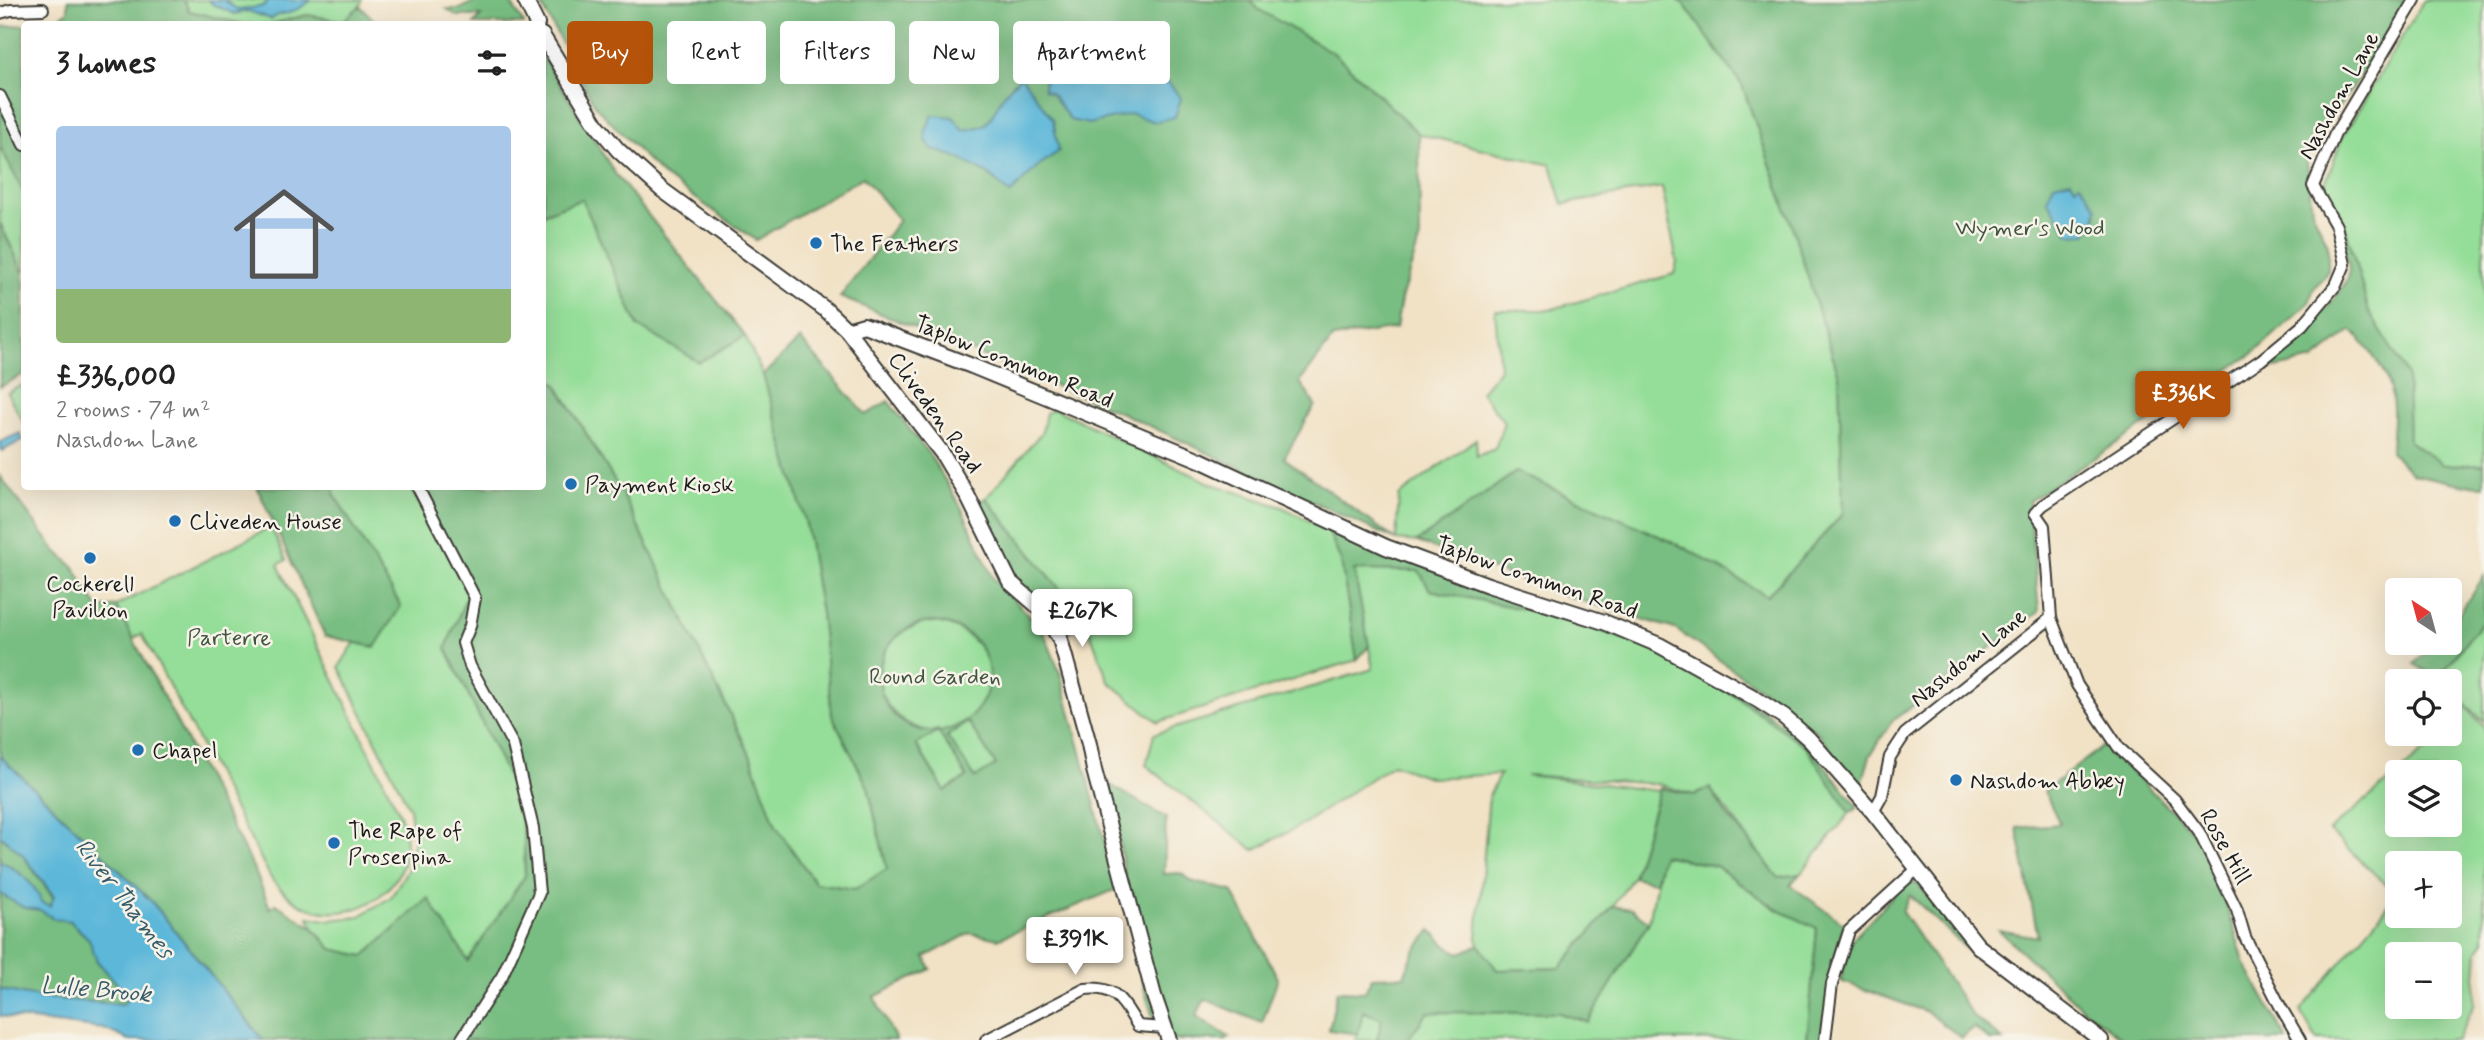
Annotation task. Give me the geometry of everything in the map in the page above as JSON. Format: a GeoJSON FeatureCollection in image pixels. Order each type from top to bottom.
{"type":"FeatureCollection","features":[{"type":"Feature","properties":{"kind":"street"},"geometry":{"type":"LineString","coordinates":[[525,0],[536,21]]}},
{"type":"Feature","properties":{"kind":"street","name":"Nashdom Lane"},"geometry":{"type":"LineString","coordinates":[[1873,812],[1882,796],[1891,757],[1905,734],[2051,618],[2044,526],[2035,513],[2043,505],[2260,360],[2302,326],[2336,285],[2345,264],[2336,226],[2313,186],[2335,134],[2415,0]]}},
{"type":"Feature","properties":{"kind":"street"},"geometry":{"type":"LineString","coordinates":[[0,13],[43,9]]}},
{"type":"Feature","properties":{"kind":"street","name":"Cliveden Road"},"geometry":{"type":"LineString","coordinates":[[546,41],[597,125],[636,168],[805,293],[847,330],[942,453],[967,495],[1010,582],[1041,609],[1060,639],[1154,996],[1167,1034]]}},
{"type":"Feature","properties":{"kind":"street"},"geometry":{"type":"LineString","coordinates":[[0,96],[21,139]]}},
{"type":"Feature","properties":{"kind":"street","name":"Taplow Common Road"},"geometry":{"type":"LineString","coordinates":[[847,330],[864,325],[972,366],[1200,460],[1386,547],[1488,585],[1604,622],[1659,645],[1784,717],[1809,739],[1873,812],[1978,946],[2101,1040]]}},
{"type":"Feature","properties":{"kind":"street"},"geometry":{"type":"LineString","coordinates":[[419,490],[475,598],[470,626],[463,643],[470,666],[513,745],[533,828],[539,893],[502,976],[461,1040]]}},
{"type":"Feature","properties":{"kind":"street","name":"Rose Hill"},"geometry":{"type":"LineString","coordinates":[[2051,618],[2077,685],[2119,748],[2175,800],[2200,832],[2237,910],[2245,937],[2300,1040]]}},
{"type":"Feature","properties":{"kind":"street"},"geometry":{"type":"LineString","coordinates":[[1825,1040],[1832,984],[1849,931],[1917,869]]}},
{"type":"Feature","properties":{"kind":"street"},"geometry":{"type":"LineString","coordinates":[[986,1040],[1085,989],[1094,988],[1118,996],[1138,1026],[1167,1034]]}},
{"type":"Feature","properties":{"kind":"green space"},"geometry":{"type":"Polygon","coordinates":[[[68,0],[184,0],[189,11],[231,21],[55,21],[68,11],[68,0]]]}},
{"type":"Feature","properties":{"kind":"green space"},"geometry":{"type":"Polygon","coordinates":[[[184,0],[362,0],[360,6],[343,21],[307,15],[283,21],[231,21],[189,11],[184,0]]]}},
{"type":"Feature","properties":{"kind":"green space"},"geometry":{"type":"Polygon","coordinates":[[[477,0],[509,0],[522,21],[477,21],[481,16],[457,16],[447,9],[460,9],[477,0]]]}},
{"type":"Feature","properties":{"kind":"green space"},"geometry":{"type":"Polygon","coordinates":[[[539,0],[1250,0],[1258,9],[1335,54],[1419,134],[1420,238],[1401,299],[1396,328],[1333,338],[1300,382],[1315,405],[1284,458],[1396,540],[1124,414],[840,297],[899,220],[863,177],[756,240],[662,175],[596,107],[584,84],[653,84],[653,21],[567,21],[567,53],[539,0]]]}},
{"type":"Feature","properties":{"kind":"green space"},"geometry":{"type":"Polygon","coordinates":[[[1250,0],[1677,0],[1683,3],[1742,85],[1792,226],[1839,376],[1843,514],[1767,596],[1683,547],[1516,472],[1417,542],[1396,540],[1399,496],[1476,439],[1477,456],[1495,449],[1504,422],[1481,392],[1500,369],[1495,310],[1549,310],[1674,274],[1677,262],[1662,187],[1563,204],[1551,165],[1419,134],[1335,54],[1257,9],[1250,0]]]}},
{"type":"Feature","properties":{"kind":"green space","name":"Wymer's Wood"},"geometry":{"type":"Polygon","coordinates":[[[1677,0],[2408,0],[2348,94],[2306,153],[2312,210],[2328,245],[2328,271],[2313,290],[2309,303],[2254,353],[2029,501],[2039,612],[1892,721],[1870,756],[1860,790],[1818,733],[1675,629],[1573,598],[1417,542],[1516,472],[1683,547],[1767,596],[1843,514],[1839,376],[1792,226],[1742,85],[1683,3],[1677,0]]]}},
{"type":"Feature","properties":{"kind":"green space"},"geometry":{"type":"Polygon","coordinates":[[[2424,0],[2484,0],[2484,464],[2443,465],[2409,441],[2407,374],[2369,312],[2345,225],[2324,187],[2342,138],[2424,0]]]}},
{"type":"Feature","properties":{"kind":"green space"},"geometry":{"type":"Polygon","coordinates":[[[360,6],[375,21],[343,21],[360,6]]]}},
{"type":"Feature","properties":{"kind":"green space"},"geometry":{"type":"Polygon","coordinates":[[[307,15],[343,21],[283,21],[307,15]]]}},
{"type":"Feature","properties":{"kind":"green space"},"geometry":{"type":"Polygon","coordinates":[[[21,25],[21,187],[0,146],[0,27],[21,25]]]}},
{"type":"Feature","properties":{"kind":"green space"},"geometry":{"type":"Polygon","coordinates":[[[546,61],[616,175],[745,336],[699,362],[638,326],[582,199],[546,213],[546,61]]]}},
{"type":"Feature","properties":{"kind":"green space"},"geometry":{"type":"Polygon","coordinates":[[[0,146],[21,187],[21,268],[0,223],[0,146]]]}},
{"type":"Feature","properties":{"kind":"green space"},"geometry":{"type":"Polygon","coordinates":[[[2324,187],[2345,225],[2369,312],[2407,374],[2409,441],[2443,465],[2484,464],[2484,486],[2465,485],[2413,474],[2391,452],[2393,413],[2389,386],[2373,356],[2352,330],[2314,360],[2255,372],[2324,311],[2345,282],[2348,265],[2324,187]]]}},
{"type":"Feature","properties":{"kind":"green space"},"geometry":{"type":"Polygon","coordinates":[[[582,199],[638,326],[699,362],[745,336],[763,375],[806,524],[821,613],[832,715],[868,787],[887,869],[855,889],[815,883],[776,826],[750,755],[623,495],[557,385],[546,375],[546,212],[582,199]]]}},
{"type":"Feature","properties":{"kind":"green space"},"geometry":{"type":"Polygon","coordinates":[[[0,223],[21,268],[21,376],[0,387],[0,223]]]}},
{"type":"Feature","properties":{"kind":"green space"},"geometry":{"type":"Polygon","coordinates":[[[800,339],[866,415],[888,401],[931,457],[961,507],[994,580],[1042,628],[1060,673],[1117,889],[998,939],[970,933],[925,957],[931,969],[874,997],[896,1040],[263,1040],[152,902],[0,756],[0,476],[55,550],[74,567],[99,609],[116,606],[255,871],[270,908],[276,904],[312,927],[332,949],[364,956],[428,898],[468,961],[525,876],[524,838],[516,793],[446,648],[468,593],[442,539],[411,490],[546,490],[546,375],[557,385],[623,495],[750,755],[776,826],[815,883],[855,889],[887,869],[868,787],[832,715],[821,613],[806,524],[763,375],[800,339]],[[929,622],[915,625],[892,641],[884,654],[880,667],[883,695],[898,719],[911,727],[940,732],[963,722],[978,708],[987,690],[988,671],[983,653],[972,637],[953,626],[929,622]],[[968,722],[947,736],[975,778],[996,765],[968,722]],[[938,731],[916,745],[945,791],[967,777],[938,731]]]}},
{"type":"Feature","properties":{"kind":"green space"},"geometry":{"type":"Polygon","coordinates":[[[21,386],[21,418],[7,393],[21,386]]]}},
{"type":"Feature","properties":{"kind":"green space"},"geometry":{"type":"Polygon","coordinates":[[[1055,409],[1212,484],[1282,507],[1328,530],[1341,561],[1357,660],[1158,722],[1109,682],[1085,620],[986,498],[1042,432],[1046,413],[1055,409]]]}},
{"type":"Feature","properties":{"kind":"green space"},"geometry":{"type":"Polygon","coordinates":[[[258,490],[334,490],[401,606],[375,647],[325,636],[258,490]]]}},
{"type":"Feature","properties":{"kind":"green space"},"geometry":{"type":"Polygon","coordinates":[[[334,490],[411,490],[442,539],[468,593],[446,648],[516,793],[524,838],[525,876],[468,961],[375,957],[341,952],[324,942],[309,917],[326,920],[358,917],[391,897],[408,869],[414,840],[410,809],[339,667],[355,642],[375,646],[401,606],[334,490]]]}},
{"type":"Feature","properties":{"kind":"green space"},"geometry":{"type":"Polygon","coordinates":[[[986,498],[1085,620],[1062,637],[1010,568],[978,502],[986,498]]]}},
{"type":"Feature","properties":{"kind":"green space","name":"Parterre"},"geometry":{"type":"Polygon","coordinates":[[[271,527],[286,560],[278,565],[400,814],[404,830],[406,851],[400,872],[380,896],[352,910],[321,911],[306,907],[296,902],[272,880],[142,634],[132,639],[116,606],[271,527]]]}},
{"type":"Feature","properties":{"kind":"green space"},"geometry":{"type":"Polygon","coordinates":[[[1328,530],[1505,597],[1618,631],[1670,654],[1764,711],[1806,742],[1858,807],[1850,813],[1806,747],[1737,697],[1674,657],[1567,618],[1430,590],[1419,571],[1354,570],[1369,646],[1357,660],[1341,561],[1328,530]]]}},
{"type":"Feature","properties":{"kind":"green space"},"geometry":{"type":"Polygon","coordinates":[[[1354,570],[1419,571],[1430,590],[1567,618],[1674,657],[1737,697],[1807,747],[1850,813],[1800,874],[1778,878],[1710,788],[1694,795],[1658,784],[1526,775],[1659,791],[1633,877],[1613,906],[1560,968],[1497,970],[1477,938],[1489,795],[1500,774],[1431,778],[1393,764],[1305,823],[1254,850],[1146,765],[1154,734],[1373,669],[1354,570]]]}},
{"type":"Feature","properties":{"kind":"green space"},"geometry":{"type":"Polygon","coordinates":[[[2484,576],[2484,619],[2462,647],[2462,609],[2484,576]]]}},
{"type":"Feature","properties":{"kind":"green space"},"geometry":{"type":"Polygon","coordinates":[[[2484,619],[2484,721],[2462,701],[2462,669],[2446,669],[2457,655],[2462,655],[2462,648],[2484,619]]]}},
{"type":"Feature","properties":{"kind":"green space","name":"Round Garden"},"geometry":{"type":"Polygon","coordinates":[[[929,622],[948,625],[977,644],[986,658],[990,674],[989,690],[982,705],[966,721],[939,733],[967,777],[945,791],[916,744],[934,732],[911,725],[893,712],[883,696],[879,678],[881,660],[890,644],[906,631],[929,622]]]}},
{"type":"Feature","properties":{"kind":"green space"},"geometry":{"type":"Polygon","coordinates":[[[2423,655],[2456,655],[2445,669],[2423,669],[2414,664],[2423,655]]]}},
{"type":"Feature","properties":{"kind":"green space"},"geometry":{"type":"Polygon","coordinates":[[[2462,703],[2484,726],[2484,941],[2478,950],[2474,1005],[2457,1040],[2317,1040],[2300,1011],[2385,909],[2385,928],[2462,928],[2462,851],[2385,851],[2385,884],[2329,831],[2385,784],[2385,837],[2462,837],[2462,760],[2414,760],[2431,746],[2462,746],[2462,703]]]}},
{"type":"Feature","properties":{"kind":"green space"},"geometry":{"type":"Polygon","coordinates":[[[968,722],[996,765],[975,779],[947,736],[968,722]]]}},
{"type":"Feature","properties":{"kind":"green space"},"geometry":{"type":"Polygon","coordinates":[[[2105,745],[2197,836],[2223,894],[2245,964],[2287,1040],[2125,1040],[2083,1009],[1999,930],[2038,937],[2017,828],[2060,824],[2044,791],[2105,745]]]}},
{"type":"Feature","properties":{"kind":"green space"},"geometry":{"type":"Polygon","coordinates":[[[1109,784],[1166,818],[1164,874],[1181,873],[1190,881],[1232,891],[1278,978],[1262,1023],[1205,999],[1196,1016],[1229,1037],[1227,1040],[1164,1040],[1145,992],[1109,784]]]}},
{"type":"Feature","properties":{"kind":"green space"},"geometry":{"type":"Polygon","coordinates":[[[1660,788],[1694,795],[1710,788],[1727,815],[1778,877],[1800,874],[1790,885],[1849,927],[1842,929],[1822,1040],[1807,1040],[1817,928],[1776,909],[1716,866],[1663,855],[1655,882],[1633,877],[1660,788]]]}},
{"type":"Feature","properties":{"kind":"green space"},"geometry":{"type":"Polygon","coordinates":[[[0,835],[22,854],[70,921],[89,939],[97,961],[126,994],[127,1001],[123,1004],[30,997],[0,989],[0,835]]]}},
{"type":"Feature","properties":{"kind":"green space"},"geometry":{"type":"Polygon","coordinates":[[[1662,855],[1716,866],[1776,909],[1817,928],[1807,1040],[1407,1040],[1428,1012],[1559,1013],[1586,1022],[1649,922],[1662,855]]]}},
{"type":"Feature","properties":{"kind":"green space"},"geometry":{"type":"Polygon","coordinates":[[[1910,882],[1918,884],[1959,934],[1976,950],[1972,954],[1910,895],[1902,912],[1973,1016],[2003,1040],[1989,1040],[1974,1027],[1962,1038],[1927,1012],[1840,981],[1853,938],[1902,886],[1910,882]]]}},
{"type":"Feature","properties":{"kind":"green space"},"geometry":{"type":"Polygon","coordinates":[[[1613,906],[1631,909],[1649,922],[1588,1022],[1559,1013],[1428,1012],[1407,1040],[1377,1040],[1382,1019],[1363,1011],[1358,1034],[1329,1030],[1337,991],[1365,992],[1372,977],[1404,976],[1414,952],[1431,930],[1448,947],[1460,953],[1479,945],[1497,970],[1560,968],[1613,906]]]}},
{"type":"Feature","properties":{"kind":"green space"},"geometry":{"type":"Polygon","coordinates":[[[1363,1012],[1384,1018],[1379,1040],[1355,1040],[1363,1012]]]}},
{"type":"Feature","properties":{"kind":"water"},"geometry":{"type":"Polygon","coordinates":[[[209,0],[224,0],[238,10],[263,6],[269,0],[312,0],[289,13],[271,19],[248,11],[234,14],[209,0]]]}},
{"type":"Feature","properties":{"kind":"water"},"geometry":{"type":"Polygon","coordinates":[[[1013,84],[1027,84],[1053,120],[1059,151],[1038,166],[1010,194],[988,174],[959,158],[932,149],[925,139],[933,115],[953,117],[963,130],[980,127],[991,117],[1013,84]]]}},
{"type":"Feature","properties":{"kind":"water"},"geometry":{"type":"Polygon","coordinates":[[[1044,84],[1170,84],[1181,98],[1175,117],[1155,122],[1131,114],[1089,124],[1070,120],[1053,95],[1044,89],[1044,84]]]}},
{"type":"Feature","properties":{"kind":"water"},"geometry":{"type":"Polygon","coordinates":[[[2071,180],[2075,187],[2080,183],[2097,208],[2095,222],[2086,234],[2069,235],[2047,199],[2054,184],[2071,180]]]}},
{"type":"Feature","properties":{"kind":"water"},"geometry":{"type":"Polygon","coordinates":[[[20,433],[21,435],[21,441],[2,451],[0,442],[20,433]]]}},
{"type":"Feature","properties":{"kind":"water","name":"River Thames"},"geometry":{"type":"Polygon","coordinates":[[[0,756],[152,902],[263,1040],[129,1040],[104,1029],[0,1016],[0,989],[76,1001],[123,1004],[127,1000],[126,994],[97,961],[89,939],[70,921],[54,919],[40,910],[25,908],[0,894],[0,861],[25,878],[35,889],[41,902],[50,906],[54,896],[22,854],[0,835],[0,756]]]}},
{"type":"Feature","properties":{"kind":"place","name":"The Feathers"},"geometry":{"type":"Point","coordinates":[816,243]}},
{"type":"Feature","properties":{"kind":"place","name":"Payment Kiosk"},"geometry":{"type":"Point","coordinates":[571,484]}},
{"type":"Feature","properties":{"kind":"place","name":"Cliveden House"},"geometry":{"type":"Point","coordinates":[175,521]}},
{"type":"Feature","properties":{"kind":"place","name":"Cockerell Pavilion"},"geometry":{"type":"Point","coordinates":[90,558]}},
{"type":"Feature","properties":{"kind":"place","name":"Chapel"},"geometry":{"type":"Point","coordinates":[138,750]}},
{"type":"Feature","properties":{"kind":"place","name":"Nashdom Abbey"},"geometry":{"type":"Point","coordinates":[1956,780]}},
{"type":"Feature","properties":{"kind":"place","name":"The Rape of Proserpina"},"geometry":{"type":"Point","coordinates":[334,843]}},
{"type":"Feature","properties":{"kind":"water label","name":"Lulle Brook"},"geometry":{"type":"Point","coordinates":[96,989]}}]}
